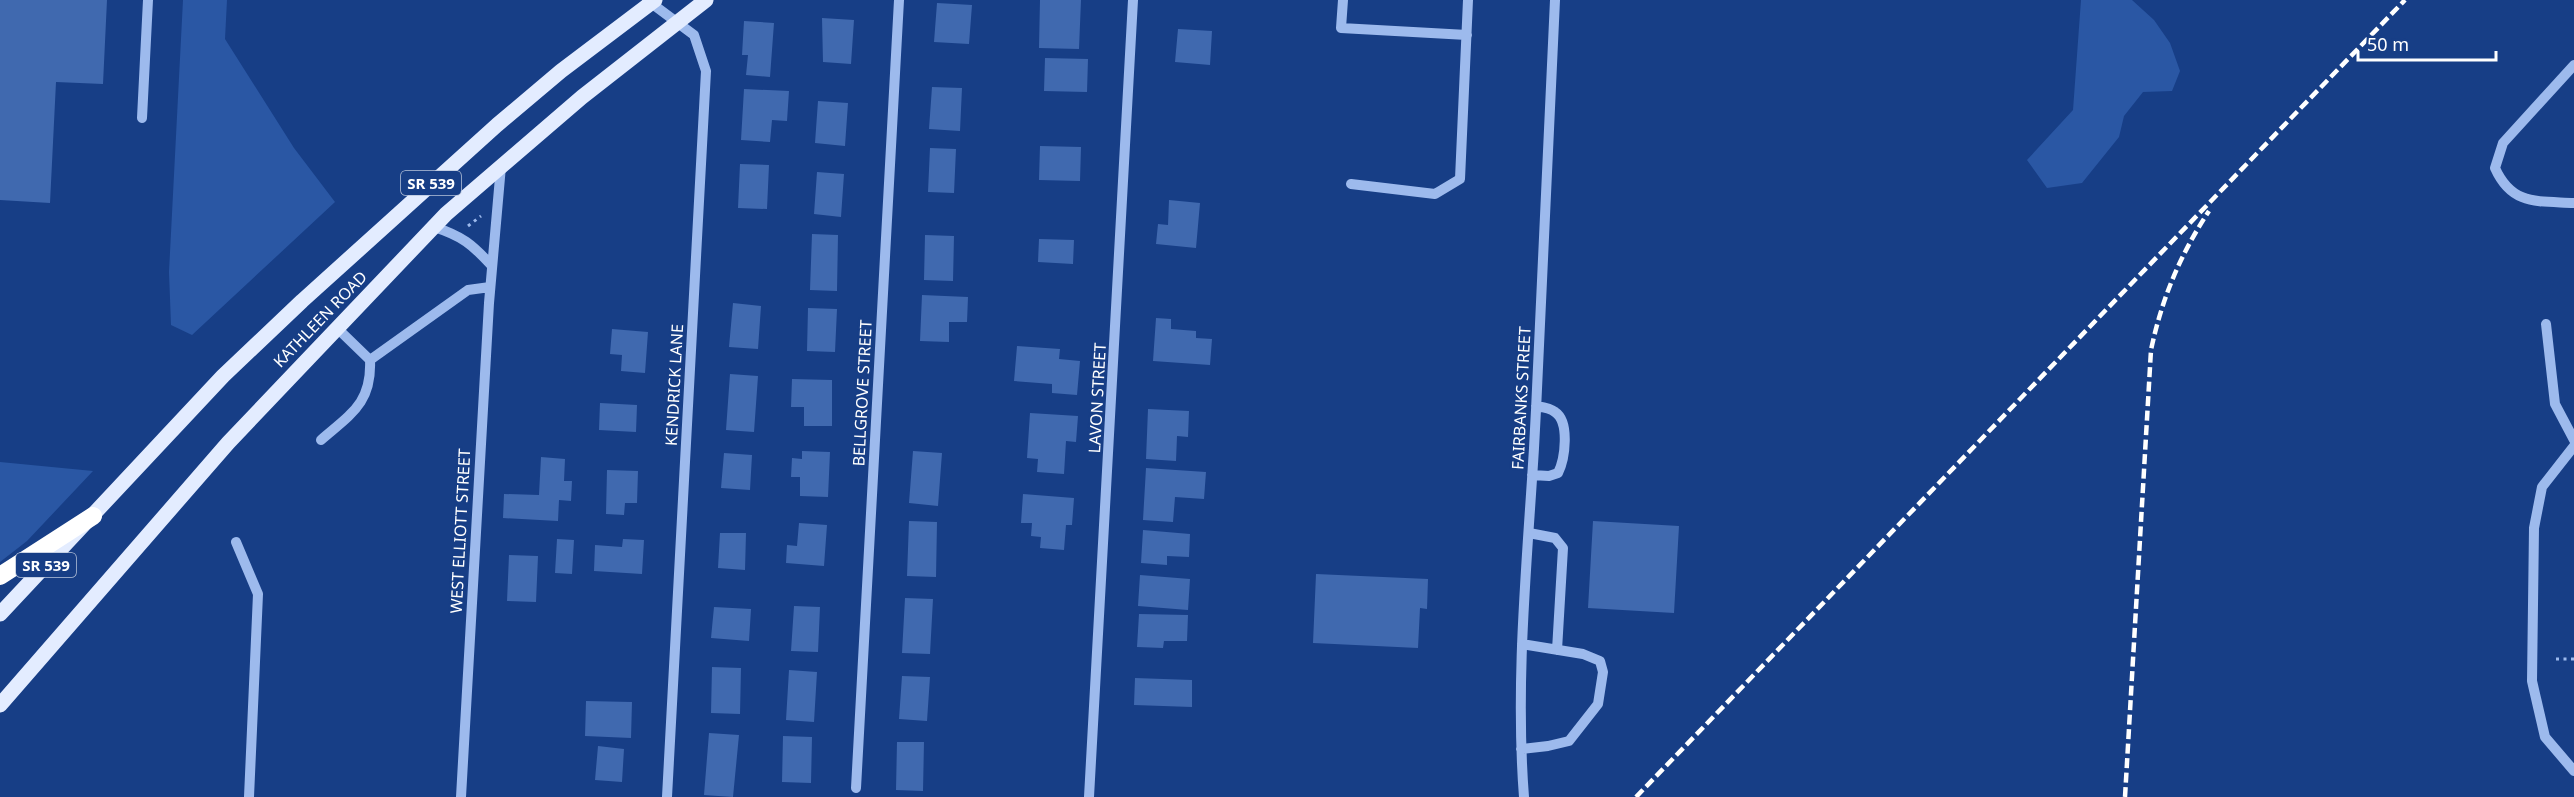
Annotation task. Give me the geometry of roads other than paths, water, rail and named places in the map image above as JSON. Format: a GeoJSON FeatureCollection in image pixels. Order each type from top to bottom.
{"type":"FeatureCollection","features":[{"type":"Feature","properties":{"kind":"highway"},"geometry":{"type":"LineString","coordinates":[[0,576],[93,516]]}},
{"type":"Feature","properties":{"kind":"main road","name":"KATHLEEN ROAD"},"geometry":{"type":"LineString","coordinates":[[0,705],[228,443],[434,227],[582,97],[706,0]]}},
{"type":"Feature","properties":{"kind":"main road","name":"KATHLEEN ROAD"},"geometry":{"type":"LineString","coordinates":[[0,614],[224,376],[422,190],[561,71],[651,1]]}},
{"type":"Feature","properties":{"kind":"street"},"geometry":{"type":"LineString","coordinates":[[142,118],[148,0]]}},
{"type":"Feature","properties":{"kind":"street","name":"BELLGROVE STREET"},"geometry":{"type":"LineString","coordinates":[[856,788],[899,0]]}},
{"type":"Feature","properties":{"kind":"street","name":"LAVON STREET"},"geometry":{"type":"LineString","coordinates":[[1089,797],[1133,0]]}},
{"type":"Feature","properties":{"kind":"street"},"geometry":{"type":"LineString","coordinates":[[1343,0],[1341,28],[1467,35]]}},
{"type":"Feature","properties":{"kind":"street"},"geometry":{"type":"LineString","coordinates":[[1351,184],[1435,194],[1460,179],[1468,0]]}},
{"type":"Feature","properties":{"kind":"street","name":"FAIRBANKS STREET"},"geometry":{"type":"LineString","coordinates":[[1524,797],[1521,749],[1522,644],[1536,406],[1555,0]]}},
{"type":"Feature","properties":{"kind":"street","name":"KENDRICK LANE"},"geometry":{"type":"LineString","coordinates":[[651,1],[694,35],[706,71],[667,797]]}},
{"type":"Feature","properties":{"kind":"street"},"geometry":{"type":"LineString","coordinates":[[2574,65],[2503,143],[2495,168],[2511,193],[2530,201],[2574,203]]}},
{"type":"Feature","properties":{"kind":"street","name":"WEST ELLIOTT STREET"},"geometry":{"type":"LineString","coordinates":[[461,797],[490,287],[501,166]]}},
{"type":"Feature","properties":{"kind":"street"},"geometry":{"type":"LineString","coordinates":[[434,227],[457,235],[473,245],[492,266]]}},
{"type":"Feature","properties":{"kind":"street"},"geometry":{"type":"LineString","coordinates":[[370,360],[468,290],[490,287]]}},
{"type":"Feature","properties":{"kind":"street"},"geometry":{"type":"LineString","coordinates":[[2546,324],[2555,404],[2574,440]]}},
{"type":"Feature","properties":{"kind":"street"},"geometry":{"type":"LineString","coordinates":[[321,440],[362,404],[371,380],[370,360],[337,328]]}},
{"type":"Feature","properties":{"kind":"street"},"geometry":{"type":"LineString","coordinates":[[1532,476],[1550,476],[1558,473],[1563,464],[1564,430],[1561,417],[1554,411],[1536,406]]}},
{"type":"Feature","properties":{"kind":"street"},"geometry":{"type":"LineString","coordinates":[[2574,446],[2542,487],[2534,528],[2532,681],[2546,737],[2574,771]]}},
{"type":"Feature","properties":{"kind":"street"},"geometry":{"type":"LineString","coordinates":[[1529,533],[1555,538],[1563,548],[1557,650]]}},
{"type":"Feature","properties":{"kind":"street"},"geometry":{"type":"LineString","coordinates":[[236,542],[258,594],[249,797]]}},
{"type":"Feature","properties":{"kind":"street"},"geometry":{"type":"LineString","coordinates":[[1521,749],[1569,741],[1598,704],[1603,672],[1600,661],[1584,654],[1522,644]]}},
{"type":"Feature","properties":{"kind":"railway"},"geometry":{"type":"LineString","coordinates":[[1636,797],[2405,0]]}},
{"type":"Feature","properties":{"kind":"railway"},"geometry":{"type":"LineString","coordinates":[[2125,797],[2151,350],[2173,278],[2189,244],[2209,211]]}}]}
